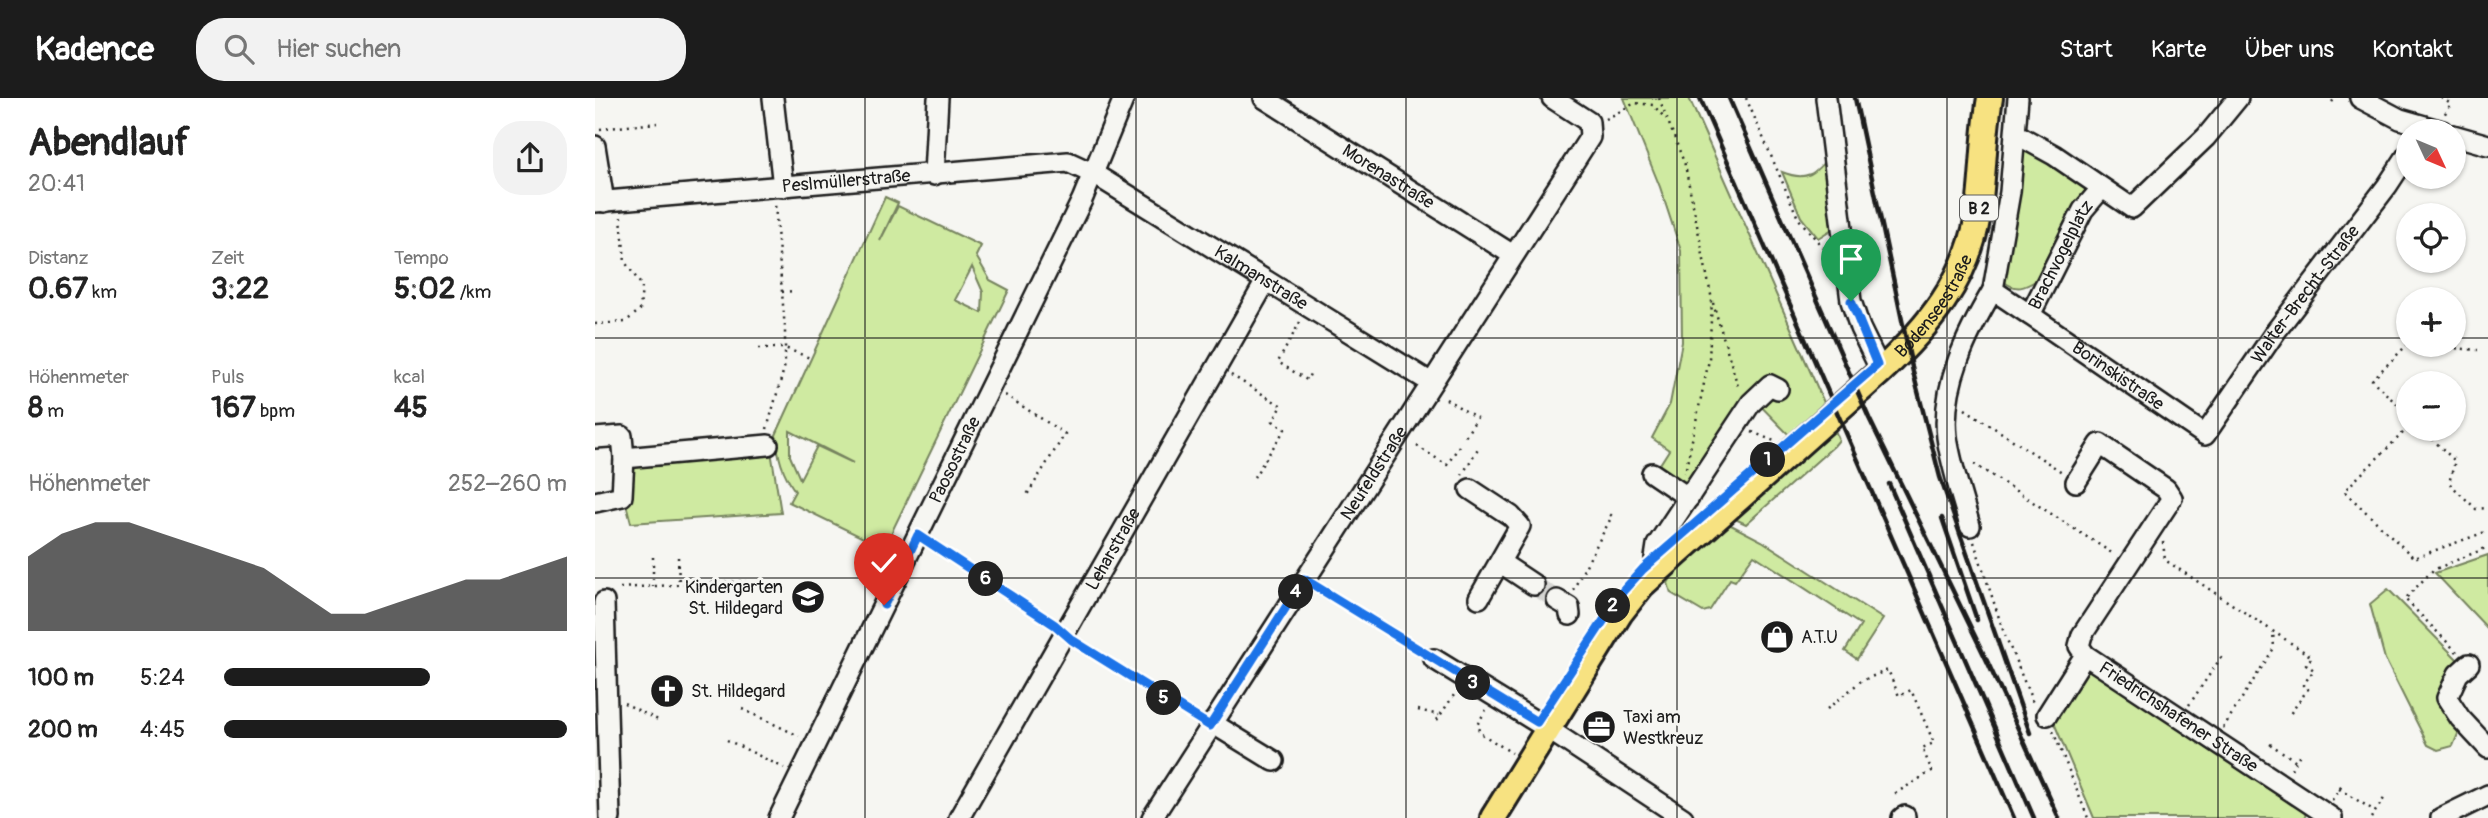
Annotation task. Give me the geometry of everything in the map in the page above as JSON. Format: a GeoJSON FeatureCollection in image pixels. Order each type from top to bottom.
{"type":"FeatureCollection","features":[{"type":"Feature","properties":{"kind":"main road","name":"Bodenseestraße"},"geometry":{"type":"LineString","coordinates":[[1493,818],[1620,613],[1661,568],[1881,371],[1917,337],[1940,310],[1964,263],[1977,218],[1990,98]]}},
{"type":"Feature","properties":{"kind":"street"},"geometry":{"type":"LineString","coordinates":[[773,98],[778,192]]}},
{"type":"Feature","properties":{"kind":"street"},"geometry":{"type":"LineString","coordinates":[[934,175],[938,98]]}},
{"type":"Feature","properties":{"kind":"street","name":"Paosostraße"},"geometry":{"type":"LineString","coordinates":[[779,818],[1094,174],[1124,98]]}},
{"type":"Feature","properties":{"kind":"street","name":"Morenastraße"},"geometry":{"type":"LineString","coordinates":[[1263,98],[1513,255]]}},
{"type":"Feature","properties":{"kind":"street"},"geometry":{"type":"LineString","coordinates":[[1552,98],[1589,122],[1591,127]]}},
{"type":"Feature","properties":{"kind":"street"},"geometry":{"type":"LineString","coordinates":[[1826,98],[1835,153],[1847,275],[1860,328],[1881,371]]}},
{"type":"Feature","properties":{"kind":"street"},"geometry":{"type":"LineString","coordinates":[[1970,526],[1947,436],[1949,399],[1972,327],[1993,290],[2010,192],[2018,98]]}},
{"type":"Feature","properties":{"kind":"street","name":"Brachvogelplatz"},"geometry":{"type":"LineString","coordinates":[[2016,134],[2054,155],[2132,208],[2206,137],[2238,98]]}},
{"type":"Feature","properties":{"kind":"street"},"geometry":{"type":"LineString","coordinates":[[2360,98],[2377,109],[2405,119]]}},
{"type":"Feature","properties":{"kind":"street","name":"Neufeldstraße"},"geometry":{"type":"LineString","coordinates":[[1152,818],[1430,382],[1576,160],[1590,137],[1591,127]]}},
{"type":"Feature","properties":{"kind":"street"},"geometry":{"type":"LineString","coordinates":[[597,138],[606,205]]}},
{"type":"Feature","properties":{"kind":"street"},"geometry":{"type":"LineString","coordinates":[[2466,139],[2488,145]]}},
{"type":"Feature","properties":{"kind":"street","name":"Peslmüllerstraße"},"geometry":{"type":"LineString","coordinates":[[606,205],[778,192],[1068,162],[1094,174]]}},
{"type":"Feature","properties":{"kind":"street","name":"Walter-Brecht-Straße"},"geometry":{"type":"LineString","coordinates":[[2205,435],[2276,331],[2396,172]]}},
{"type":"Feature","properties":{"kind":"street","name":"Kalmanstraße"},"geometry":{"type":"LineString","coordinates":[[1094,174],[1430,382]]}},
{"type":"Feature","properties":{"kind":"street","name":"Brachvogelplatz"},"geometry":{"type":"LineString","coordinates":[[1993,290],[2030,315],[2083,210],[2101,189]]}},
{"type":"Feature","properties":{"kind":"street","name":"Leharstraße"},"geometry":{"type":"LineString","coordinates":[[959,818],[1266,281]]}},
{"type":"Feature","properties":{"kind":"street","name":"Borinskistraße"},"geometry":{"type":"LineString","coordinates":[[2030,315],[2205,435]]}},
{"type":"Feature","properties":{"kind":"street"},"geometry":{"type":"LineString","coordinates":[[1661,568],[1655,558],[1657,545],[1683,494],[1747,410],[1770,385],[1778,389]]}},
{"type":"Feature","properties":{"kind":"street"},"geometry":{"type":"LineString","coordinates":[[595,438],[622,436],[624,458],[621,496],[595,502]]}},
{"type":"Feature","properties":{"kind":"street","name":"Friedrichshafener Straße"},"geometry":{"type":"LineString","coordinates":[[2076,482],[2100,444],[2166,489],[2172,498],[2082,635],[2079,646],[2085,655],[2325,812]]}},
{"type":"Feature","properties":{"kind":"street"},"geometry":{"type":"LineString","coordinates":[[624,458],[764,445]]}},
{"type":"Feature","properties":{"kind":"street"},"geometry":{"type":"LineString","coordinates":[[1652,473],[1683,494]]}},
{"type":"Feature","properties":{"kind":"street"},"geometry":{"type":"LineString","coordinates":[[1470,489],[1520,526],[1479,598]]}},
{"type":"Feature","properties":{"kind":"street"},"geometry":{"type":"LineString","coordinates":[[1500,564],[1534,584]]}},
{"type":"Feature","properties":{"kind":"street"},"geometry":{"type":"LineString","coordinates":[[604,603],[610,818]]}},
{"type":"Feature","properties":{"kind":"street"},"geometry":{"type":"LineString","coordinates":[[2047,715],[2085,655]]}},
{"type":"Feature","properties":{"kind":"street"},"geometry":{"type":"LineString","coordinates":[[1434,659],[1548,729],[1683,818]]}},
{"type":"Feature","properties":{"kind":"street"},"geometry":{"type":"LineString","coordinates":[[2469,664],[2458,674],[2447,698],[2460,719],[2488,748]]}},
{"type":"Feature","properties":{"kind":"street"},"geometry":{"type":"LineString","coordinates":[[1211,724],[1274,761]]}},
{"type":"Feature","properties":{"kind":"street"},"geometry":{"type":"LineString","coordinates":[[2441,818],[2463,813],[2488,795]]}},
{"type":"Feature","properties":{"kind":"path"},"geometry":{"type":"LineString","coordinates":[[1659,98],[1685,165],[1712,300],[1752,432],[1760,438],[1798,445]]}},
{"type":"Feature","properties":{"kind":"path"},"geometry":{"type":"LineString","coordinates":[[1746,98],[1798,218],[1847,275]]}},
{"type":"Feature","properties":{"kind":"path"},"geometry":{"type":"LineString","coordinates":[[2441,98],[2451,104],[2442,119]]}},
{"type":"Feature","properties":{"kind":"path"},"geometry":{"type":"LineString","coordinates":[[1591,127],[1636,103],[1653,104],[1667,120]]}},
{"type":"Feature","properties":{"kind":"path"},"geometry":{"type":"LineString","coordinates":[[597,138],[657,123]]}},
{"type":"Feature","properties":{"kind":"path"},"geometry":{"type":"LineString","coordinates":[[764,445],[779,390],[785,348],[778,192]]}},
{"type":"Feature","properties":{"kind":"path"},"geometry":{"type":"LineString","coordinates":[[595,324],[625,321],[640,310],[642,286],[625,262],[606,205]]}},
{"type":"Feature","properties":{"kind":"path"},"geometry":{"type":"LineString","coordinates":[[782,292],[795,291]]}},
{"type":"Feature","properties":{"kind":"path"},"geometry":{"type":"LineString","coordinates":[[1683,494],[1683,481],[1709,360],[1712,300]]}},
{"type":"Feature","properties":{"kind":"path"},"geometry":{"type":"LineString","coordinates":[[1304,315],[1278,362],[1307,380],[1312,370]]}},
{"type":"Feature","properties":{"kind":"path"},"geometry":{"type":"LineString","coordinates":[[759,348],[785,348],[810,358]]}},
{"type":"Feature","properties":{"kind":"path"},"geometry":{"type":"LineString","coordinates":[[2466,349],[2478,350]]}},
{"type":"Feature","properties":{"kind":"path"},"geometry":{"type":"LineString","coordinates":[[2396,356],[2372,380],[2396,403]]}},
{"type":"Feature","properties":{"kind":"path"},"geometry":{"type":"LineString","coordinates":[[1228,373],[1282,406],[1273,421],[1285,429],[1254,477]]}},
{"type":"Feature","properties":{"kind":"path"},"geometry":{"type":"LineString","coordinates":[[1002,393],[1065,434],[1025,498]]}},
{"type":"Feature","properties":{"kind":"path"},"geometry":{"type":"LineString","coordinates":[[1446,399],[1477,418],[1465,437]]}},
{"type":"Feature","properties":{"kind":"path"},"geometry":{"type":"LineString","coordinates":[[1949,399],[2076,482]]}},
{"type":"Feature","properties":{"kind":"path"},"geometry":{"type":"LineString","coordinates":[[2396,440],[2344,491],[2414,558],[2488,531]]}},
{"type":"Feature","properties":{"kind":"path"},"geometry":{"type":"LineString","coordinates":[[2434,441],[2455,461],[2449,483],[2476,509],[2488,509]]}},
{"type":"Feature","properties":{"kind":"path"},"geometry":{"type":"LineString","coordinates":[[1470,489],[1458,481],[1480,444]]}},
{"type":"Feature","properties":{"kind":"path"},"geometry":{"type":"LineString","coordinates":[[1417,446],[1447,465],[1459,446]]}},
{"type":"Feature","properties":{"kind":"path"},"geometry":{"type":"LineString","coordinates":[[1973,464],[2121,559]]}},
{"type":"Feature","properties":{"kind":"path"},"geometry":{"type":"LineString","coordinates":[[1565,607],[1573,601],[1573,585],[1612,516],[1607,512]]}},
{"type":"Feature","properties":{"kind":"path"},"geometry":{"type":"LineString","coordinates":[[1970,526],[2003,630],[2031,701],[2047,715],[2088,818]]}},
{"type":"Feature","properties":{"kind":"path"},"geometry":{"type":"LineString","coordinates":[[918,535],[1064,634],[1211,724]]}},
{"type":"Feature","properties":{"kind":"path"},"geometry":{"type":"LineString","coordinates":[[2164,544],[2165,560],[2312,657],[2306,664],[2314,670],[2303,685],[2308,689],[2290,714]]}},
{"type":"Feature","properties":{"kind":"path"},"geometry":{"type":"LineString","coordinates":[[2469,664],[2405,599],[2433,570],[2488,547]]}},
{"type":"Feature","properties":{"kind":"path"},"geometry":{"type":"LineString","coordinates":[[678,557],[679,585]]}},
{"type":"Feature","properties":{"kind":"path"},"geometry":{"type":"LineString","coordinates":[[653,558],[653,586]]}},
{"type":"Feature","properties":{"kind":"path"},"geometry":{"type":"LineString","coordinates":[[1304,579],[1434,659]]}},
{"type":"Feature","properties":{"kind":"path"},"geometry":{"type":"LineString","coordinates":[[619,588],[746,581]]}},
{"type":"Feature","properties":{"kind":"path"},"geometry":{"type":"LineString","coordinates":[[2221,731],[2274,648],[2273,631]]}},
{"type":"Feature","properties":{"kind":"path"},"geometry":{"type":"LineString","coordinates":[[2181,718],[2224,653]]}},
{"type":"Feature","properties":{"kind":"path"},"geometry":{"type":"LineString","coordinates":[[1827,709],[1861,681],[1888,670],[1899,696],[1912,690],[1934,743],[1921,748],[1932,771],[1891,796]]}},
{"type":"Feature","properties":{"kind":"path"},"geometry":{"type":"LineString","coordinates":[[1437,720],[1455,691],[1465,698]]}},
{"type":"Feature","properties":{"kind":"path"},"geometry":{"type":"LineString","coordinates":[[621,702],[659,720]]}},
{"type":"Feature","properties":{"kind":"path"},"geometry":{"type":"LineString","coordinates":[[1475,704],[1486,710],[1477,725],[1480,733],[1508,750]]}},
{"type":"Feature","properties":{"kind":"path"},"geometry":{"type":"LineString","coordinates":[[743,709],[798,736]]}},
{"type":"Feature","properties":{"kind":"path"},"geometry":{"type":"LineString","coordinates":[[1418,710],[1440,715]]}},
{"type":"Feature","properties":{"kind":"path"},"geometry":{"type":"LineString","coordinates":[[727,740],[784,768]]}},
{"type":"Feature","properties":{"kind":"path"},"geometry":{"type":"LineString","coordinates":[[2270,744],[2296,761]]}},
{"type":"Feature","properties":{"kind":"path"},"geometry":{"type":"LineString","coordinates":[[2287,774],[2300,754]]}},
{"type":"Feature","properties":{"kind":"path"},"geometry":{"type":"LineString","coordinates":[[2325,812],[2343,784]]}},
{"type":"Feature","properties":{"kind":"path"},"geometry":{"type":"LineString","coordinates":[[2339,789],[2375,811]]}},
{"type":"Feature","properties":{"kind":"path"},"geometry":{"type":"LineString","coordinates":[[2371,818],[2385,797]]}},
{"type":"Feature","properties":{"kind":"green space"},"geometry":{"type":"Polygon","coordinates":[[[1624,98],[1689,98],[1826,407],[1790,436],[1753,398],[1691,494],[1655,472],[1669,450],[1652,438],[1670,404],[1682,342],[1681,251],[1660,187],[1624,98]]]}},
{"type":"Feature","properties":{"kind":"green space"},"geometry":{"type":"Polygon","coordinates":[[[2027,146],[2088,185],[2037,280],[2024,287],[2017,287],[2004,282],[2020,150],[2027,146]]]}},
{"type":"Feature","properties":{"kind":"green space"},"geometry":{"type":"Polygon","coordinates":[[[1831,154],[1840,224],[1818,238],[1801,217],[1782,172],[1798,176],[1810,174],[1831,154]]]}},
{"type":"Feature","properties":{"kind":"green space"},"geometry":{"type":"Polygon","coordinates":[[[885,197],[898,203],[880,241],[898,206],[981,246],[976,256],[990,280],[1009,290],[884,548],[789,502],[795,491],[781,464],[776,435],[885,197]],[[972,267],[955,300],[982,313],[983,292],[972,267]],[[790,431],[790,456],[800,479],[817,446],[853,463],[790,431]]]}},
{"type":"Feature","properties":{"kind":"green space"},"geometry":{"type":"Polygon","coordinates":[[[1834,428],[1839,440],[1834,446],[1746,524],[1735,519],[1834,428]]]}},
{"type":"Feature","properties":{"kind":"green space"},"geometry":{"type":"Polygon","coordinates":[[[771,451],[781,513],[631,523],[625,500],[632,461],[771,451]]]}},
{"type":"Feature","properties":{"kind":"green space"},"geometry":{"type":"Polygon","coordinates":[[[1729,524],[1762,541],[1883,619],[1857,659],[1845,651],[1861,625],[1754,555],[1735,581],[1730,579],[1710,610],[1703,612],[1671,593],[1668,583],[1673,575],[1729,524]]]}},
{"type":"Feature","properties":{"kind":"green space"},"geometry":{"type":"Polygon","coordinates":[[[2488,555],[2488,629],[2435,573],[2488,555]]]}},
{"type":"Feature","properties":{"kind":"green space"},"geometry":{"type":"Polygon","coordinates":[[[2388,589],[2457,659],[2450,679],[2461,727],[2453,746],[2438,750],[2428,745],[2385,659],[2370,604],[2388,589]]]}},
{"type":"Feature","properties":{"kind":"green space"},"geometry":{"type":"Polygon","coordinates":[[[2085,667],[2292,805],[2300,804],[2306,808],[2305,818],[2094,818],[2052,718],[2085,667]]]}},
{"type":"Feature","properties":{"kind":"tunnel"},"geometry":{"type":"LineString","coordinates":[[1534,585],[1557,600]]}},
{"type":"Feature","properties":{"kind":"railway"},"geometry":{"type":"LineString","coordinates":[[1700,98],[2014,818]]}},
{"type":"Feature","properties":{"kind":"railway"},"geometry":{"type":"LineString","coordinates":[[1729,98],[1869,418],[1988,663],[2059,818]]}},
{"type":"Feature","properties":{"kind":"railway"},"geometry":{"type":"LineString","coordinates":[[1855,98],[1913,372],[1940,477],[2030,733]]}},
{"type":"Feature","properties":{"kind":"railway"},"geometry":{"type":"LineString","coordinates":[[1889,484],[2034,818]]}},
{"type":"Feature","properties":{"kind":"railway"},"geometry":{"type":"LineString","coordinates":[[1942,518],[1977,620]]}},
{"type":"Feature","properties":{"kind":"place","name":"Kindergarten St. Hildegard"},"geometry":{"type":"Point","coordinates":[808,597]}},
{"type":"Feature","properties":{"kind":"place","name":"A.T.U"},"geometry":{"type":"Point","coordinates":[1777,637]}},
{"type":"Feature","properties":{"kind":"place","name":"St. Hildegard"},"geometry":{"type":"Point","coordinates":[667,691]}},
{"type":"Feature","properties":{"kind":"place","name":"Taxi am Westkreuz"},"geometry":{"type":"Point","coordinates":[1599,727]}},
{"type":"Feature","properties":{"kind":"route"},"geometry":{"type":"LineString","coordinates":[[884,605],[918,535],[1055,625],[1072,640],[1210,726],[1304,579],[1537,722],[1623,591],[1643,569],[1877,365],[1851,301]]}}]}
